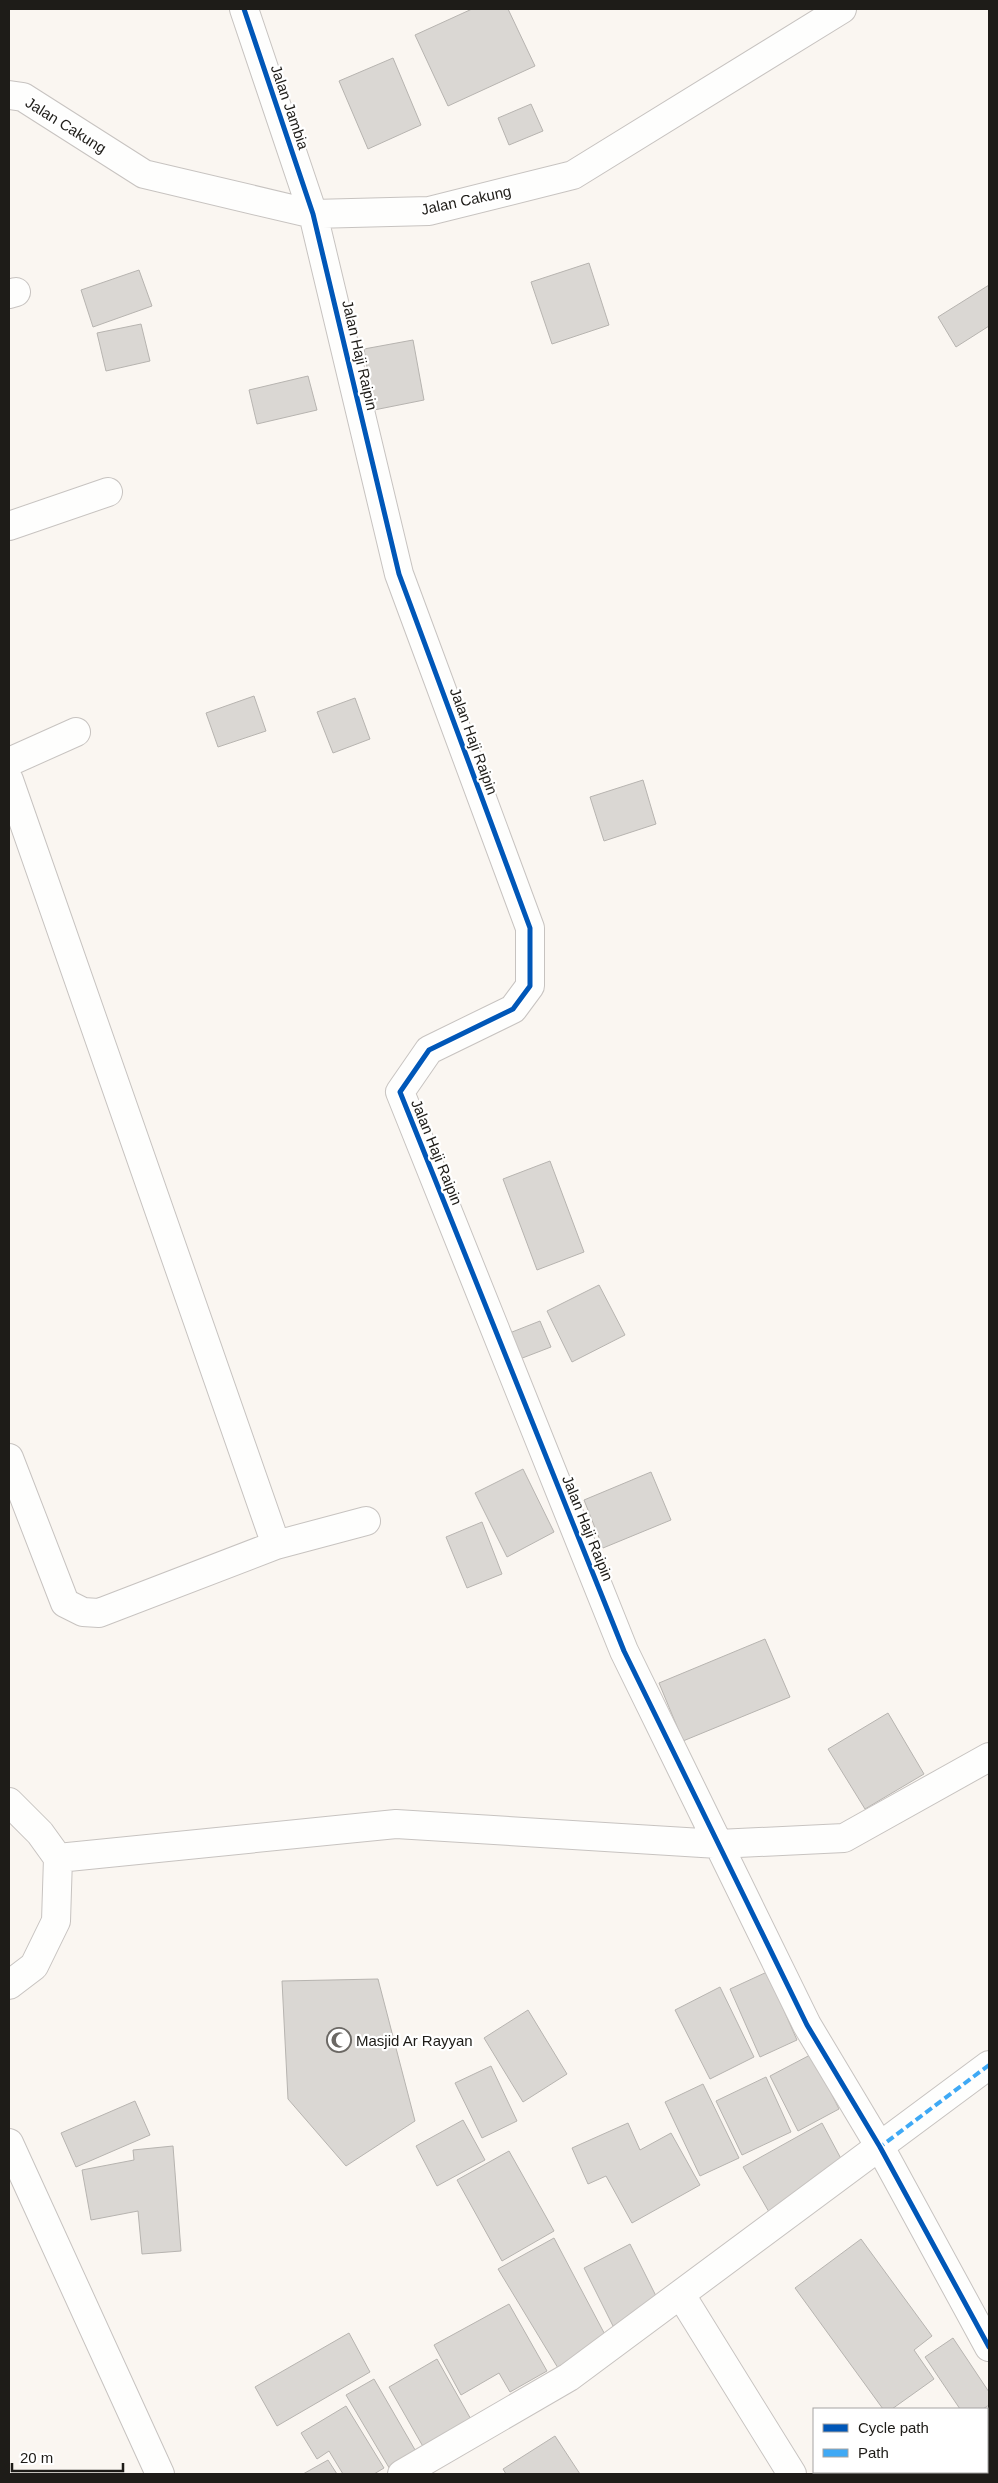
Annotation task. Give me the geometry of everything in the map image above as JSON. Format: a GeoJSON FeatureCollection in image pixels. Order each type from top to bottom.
{"type":"FeatureCollection","features":[{"type":"Feature","properties":{"kind":"street","name":"Jalan Jambia"},"geometry":{"type":"LineString","coordinates":[[244,9],[313,214]]}},
{"type":"Feature","properties":{"kind":"street","name":"Jalan Cakung"},"geometry":{"type":"LineString","coordinates":[[9,95],[23,97],[144,174],[313,214],[430,211],[573,175],[842,9]]}},
{"type":"Feature","properties":{"kind":"street","name":"Jalan Haji Raipin"},"geometry":{"type":"LineString","coordinates":[[313,214],[399,574],[530,928],[530,986],[513,1009],[428,1050],[400,1092],[624,1651],[718,1844]]}},
{"type":"Feature","properties":{"kind":"street"},"geometry":{"type":"LineString","coordinates":[[9,526],[108,492]]}},
{"type":"Feature","properties":{"kind":"street"},"geometry":{"type":"LineString","coordinates":[[9,762],[76,732]]}},
{"type":"Feature","properties":{"kind":"street"},"geometry":{"type":"LineString","coordinates":[[9,780],[276,1546]]}},
{"type":"Feature","properties":{"kind":"street"},"geometry":{"type":"LineString","coordinates":[[9,1458],[65,1603],[82,1612],[99,1614],[276,1546],[366,1521]]}},
{"type":"Feature","properties":{"kind":"street"},"geometry":{"type":"LineString","coordinates":[[58,1858],[396,1824],[718,1844],[844,1838],[989,1757]]}},
{"type":"Feature","properties":{"kind":"street"},"geometry":{"type":"LineString","coordinates":[[9,1802],[40,1833],[58,1858],[56,1922],[34,1966],[9,1985]]}},
{"type":"Feature","properties":{"kind":"street"},"geometry":{"type":"LineString","coordinates":[[718,1844],[807,2025],[880,2147],[989,2347]]}},
{"type":"Feature","properties":{"kind":"street"},"geometry":{"type":"LineString","coordinates":[[402,2474],[569,2377],[989,2065]]}},
{"type":"Feature","properties":{"kind":"street"},"geometry":{"type":"LineString","coordinates":[[9,2143],[160,2474]]}},
{"type":"Feature","properties":{"kind":"street"},"geometry":{"type":"LineString","coordinates":[[681,2295],[792,2474]]}},
{"type":"Feature","properties":{"kind":"building"},"geometry":{"type":"Polygon","coordinates":[[[472,9],[508,9],[535,66],[448,106],[415,35],[472,9]]]}},
{"type":"Feature","properties":{"kind":"building"},"geometry":{"type":"Polygon","coordinates":[[[393,58],[421,125],[368,149],[339,81],[393,58]]]}},
{"type":"Feature","properties":{"kind":"building"},"geometry":{"type":"Polygon","coordinates":[[[531,104],[543,131],[509,145],[498,118],[531,104]]]}},
{"type":"Feature","properties":{"kind":"building"},"geometry":{"type":"Polygon","coordinates":[[[589,263],[609,325],[552,344],[531,282],[589,263]]]}},
{"type":"Feature","properties":{"kind":"building"},"geometry":{"type":"Polygon","coordinates":[[[139,270],[152,306],[93,327],[81,290],[139,270]]]}},
{"type":"Feature","properties":{"kind":"building"},"geometry":{"type":"Polygon","coordinates":[[[989,285],[989,326],[956,347],[938,317],[989,285]]]}},
{"type":"Feature","properties":{"kind":"building"},"geometry":{"type":"Polygon","coordinates":[[[141,324],[150,361],[106,371],[97,333],[141,324]]]}},
{"type":"Feature","properties":{"kind":"building"},"geometry":{"type":"Polygon","coordinates":[[[413,340],[424,400],[374,410],[364,349],[413,340]]]}},
{"type":"Feature","properties":{"kind":"building"},"geometry":{"type":"Polygon","coordinates":[[[308,376],[317,410],[257,424],[249,390],[308,376]]]}},
{"type":"Feature","properties":{"kind":"building"},"geometry":{"type":"Polygon","coordinates":[[[254,696],[266,731],[218,747],[206,713],[254,696]]]}},
{"type":"Feature","properties":{"kind":"building"},"geometry":{"type":"Polygon","coordinates":[[[355,698],[370,739],[333,753],[317,712],[355,698]]]}},
{"type":"Feature","properties":{"kind":"building"},"geometry":{"type":"Polygon","coordinates":[[[643,780],[656,824],[604,841],[590,797],[643,780]]]}},
{"type":"Feature","properties":{"kind":"building"},"geometry":{"type":"Polygon","coordinates":[[[550,1161],[584,1252],[537,1270],[503,1179],[550,1161]]]}},
{"type":"Feature","properties":{"kind":"building"},"geometry":{"type":"Polygon","coordinates":[[[599,1285],[625,1335],[572,1362],[547,1311],[599,1285]]]}},
{"type":"Feature","properties":{"kind":"building"},"geometry":{"type":"Polygon","coordinates":[[[540,1321],[551,1347],[512,1362],[502,1336],[540,1321]]]}},
{"type":"Feature","properties":{"kind":"building"},"geometry":{"type":"Polygon","coordinates":[[[523,1469],[554,1532],[507,1557],[475,1493],[523,1469]]]}},
{"type":"Feature","properties":{"kind":"building"},"geometry":{"type":"Polygon","coordinates":[[[651,1472],[671,1520],[603,1548],[584,1500],[651,1472]]]}},
{"type":"Feature","properties":{"kind":"building"},"geometry":{"type":"Polygon","coordinates":[[[482,1522],[502,1574],[467,1588],[446,1537],[482,1522]]]}},
{"type":"Feature","properties":{"kind":"building"},"geometry":{"type":"Polygon","coordinates":[[[765,1639],[790,1697],[683,1741],[659,1683],[765,1639]]]}},
{"type":"Feature","properties":{"kind":"building"},"geometry":{"type":"Polygon","coordinates":[[[888,1713],[924,1774],[865,1809],[828,1749],[888,1713]]]}},
{"type":"Feature","properties":{"kind":"building"},"geometry":{"type":"Polygon","coordinates":[[[767,1972],[797,2040],[760,2057],[730,1989],[767,1972]]]}},
{"type":"Feature","properties":{"kind":"building","name":"Masjid Ar Rayyan"},"geometry":{"type":"Polygon","coordinates":[[[378,1979],[415,2121],[346,2166],[288,2099],[282,1981],[378,1979]]]}},
{"type":"Feature","properties":{"kind":"building"},"geometry":{"type":"Polygon","coordinates":[[[720,1987],[754,2057],[710,2079],[675,2010],[720,1987]]]}},
{"type":"Feature","properties":{"kind":"building"},"geometry":{"type":"Polygon","coordinates":[[[528,2010],[567,2074],[523,2102],[484,2038],[528,2010]]]}},
{"type":"Feature","properties":{"kind":"building"},"geometry":{"type":"Polygon","coordinates":[[[812,2054],[839,2109],[798,2131],[770,2076],[812,2054]]]}},
{"type":"Feature","properties":{"kind":"building"},"geometry":{"type":"Polygon","coordinates":[[[491,2066],[517,2121],[482,2138],[455,2083],[491,2066]]]}},
{"type":"Feature","properties":{"kind":"building"},"geometry":{"type":"Polygon","coordinates":[[[766,2077],[791,2132],[742,2155],[716,2101],[766,2077]]]}},
{"type":"Feature","properties":{"kind":"building"},"geometry":{"type":"Polygon","coordinates":[[[703,2084],[739,2158],[700,2176],[665,2102],[703,2084]]]}},
{"type":"Feature","properties":{"kind":"building"},"geometry":{"type":"Polygon","coordinates":[[[135,2101],[150,2135],[76,2167],[61,2133],[135,2101]]]}},
{"type":"Feature","properties":{"kind":"building"},"geometry":{"type":"Polygon","coordinates":[[[463,2120],[485,2160],[437,2186],[416,2146],[463,2120]]]}},
{"type":"Feature","properties":{"kind":"building"},"geometry":{"type":"Polygon","coordinates":[[[628,2123],[640,2150],[671,2133],[700,2185],[632,2223],[606,2176],[588,2184],[572,2148],[628,2123]]]}},
{"type":"Feature","properties":{"kind":"building"},"geometry":{"type":"Polygon","coordinates":[[[822,2123],[846,2168],[769,2212],[743,2167],[822,2123]]]}},
{"type":"Feature","properties":{"kind":"building"},"geometry":{"type":"Polygon","coordinates":[[[173,2146],[181,2251],[142,2254],[138,2211],[91,2220],[82,2170],[134,2160],[133,2150],[173,2146]]]}},
{"type":"Feature","properties":{"kind":"building"},"geometry":{"type":"Polygon","coordinates":[[[509,2151],[554,2231],[502,2261],[457,2180],[509,2151]]]}},
{"type":"Feature","properties":{"kind":"building"},"geometry":{"type":"Polygon","coordinates":[[[554,2238],[611,2346],[561,2373],[498,2269],[554,2238]]]}},
{"type":"Feature","properties":{"kind":"building"},"geometry":{"type":"Polygon","coordinates":[[[861,2239],[932,2336],[914,2350],[934,2379],[893,2408],[882,2408],[795,2288],[861,2239]]]}},
{"type":"Feature","properties":{"kind":"building"},"geometry":{"type":"Polygon","coordinates":[[[630,2244],[659,2302],[613,2326],[584,2268],[630,2244]]]}},
{"type":"Feature","properties":{"kind":"building"},"geometry":{"type":"Polygon","coordinates":[[[509,2304],[547,2371],[510,2392],[499,2373],[461,2395],[434,2345],[509,2304]]]}},
{"type":"Feature","properties":{"kind":"building"},"geometry":{"type":"Polygon","coordinates":[[[349,2333],[370,2372],[277,2426],[255,2387],[349,2333]]]}},
{"type":"Feature","properties":{"kind":"building"},"geometry":{"type":"Polygon","coordinates":[[[953,2338],[989,2392],[989,2405],[984,2408],[959,2408],[925,2357],[953,2338]]]}},
{"type":"Feature","properties":{"kind":"building"},"geometry":{"type":"Polygon","coordinates":[[[437,2359],[477,2430],[429,2457],[389,2387],[437,2359]]]}},
{"type":"Feature","properties":{"kind":"building"},"geometry":{"type":"Polygon","coordinates":[[[374,2379],[418,2455],[391,2471],[346,2395],[374,2379]]]}},
{"type":"Feature","properties":{"kind":"building"},"geometry":{"type":"Polygon","coordinates":[[[346,2406],[384,2468],[374,2474],[343,2474],[329,2451],[317,2459],[301,2433],[346,2406]]]}},
{"type":"Feature","properties":{"kind":"building"},"geometry":{"type":"Polygon","coordinates":[[[555,2436],[580,2474],[506,2474],[503,2469],[555,2436]]]}},
{"type":"Feature","properties":{"kind":"building"},"geometry":{"type":"Polygon","coordinates":[[[328,2460],[337,2474],[303,2474],[328,2460]]]}},
{"type":"Feature","properties":{"kind":"marked path"},"geometry":{"type":"LineString","coordinates":[[881,2150],[880,2147],[989,2065]]}},
{"type":"Feature","properties":{"kind":"cycle path"},"geometry":{"type":"LineString","coordinates":[[244,9],[313,214],[399,574],[530,928],[530,986],[513,1009],[429,1050],[400,1092],[624,1651],[807,2025],[880,2147],[989,2347]]}},
{"type":"Feature","properties":{"kind":"place","name":"Masjid Ar Rayyan"},"geometry":{"type":"Point","coordinates":[339,2040]}}]}
